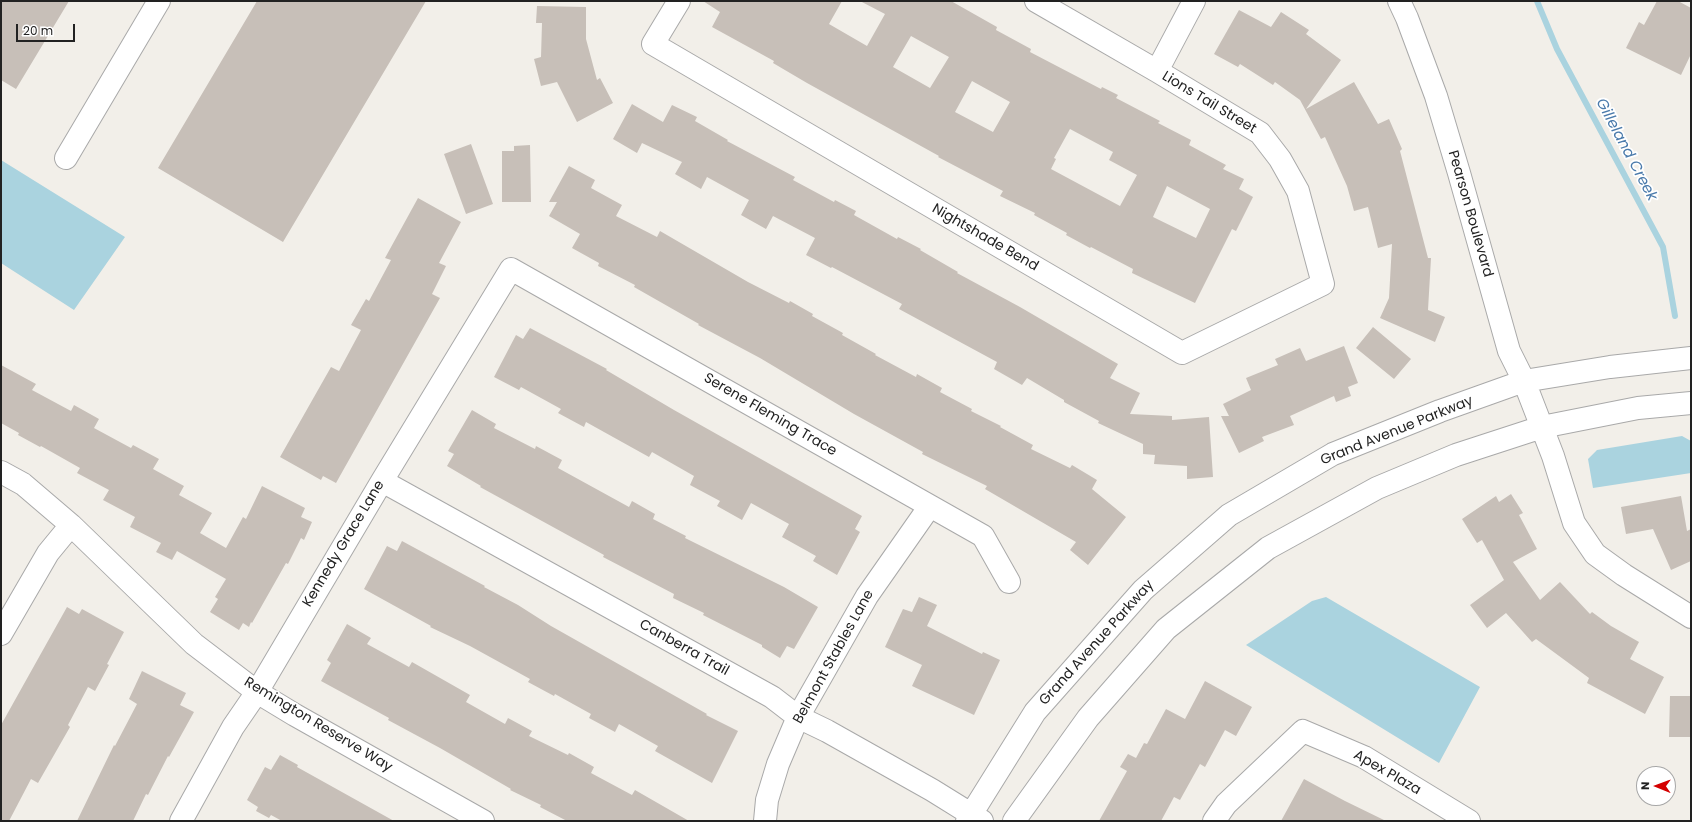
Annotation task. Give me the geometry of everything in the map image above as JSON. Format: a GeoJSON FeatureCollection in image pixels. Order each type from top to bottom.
{"type":"FeatureCollection","features":[{"type":"Feature","properties":{"kind":"street"},"geometry":{"type":"LineString","coordinates":[[66,158],[159,1]]}},
{"type":"Feature","properties":{"kind":"street","name":"Nightshade Bend"},"geometry":{"type":"LineString","coordinates":[[679,1],[654,44],[1182,353],[1322,284]]}},
{"type":"Feature","properties":{"kind":"street","name":"Lions Tail Street"},"geometry":{"type":"LineString","coordinates":[[1036,1],[1260,133],[1276,153],[1298,191],[1322,284]]}},
{"type":"Feature","properties":{"kind":"street"},"geometry":{"type":"LineString","coordinates":[[1157,71],[1194,1]]}},
{"type":"Feature","properties":{"kind":"street","name":"Pearson Boulevard"},"geometry":{"type":"LineString","coordinates":[[1399,1],[1407,18],[1438,103],[1509,350],[1524,381],[1553,456],[1574,523],[1595,554],[1624,575],[1691,617]]}},
{"type":"Feature","properties":{"kind":"street","name":"Kennedy Grace Lane"},"geometry":{"type":"LineString","coordinates":[[181,821],[233,727],[257,692],[382,481],[511,269]]}},
{"type":"Feature","properties":{"kind":"street","name":"Serene Fleming Trace"},"geometry":{"type":"LineString","coordinates":[[511,269],[983,536],[1009,582]]}},
{"type":"Feature","properties":{"kind":"street","name":"Grand Avenue Parkway"},"geometry":{"type":"LineString","coordinates":[[974,819],[1035,712],[1143,590],[1229,515],[1333,454],[1440,411],[1524,381],[1610,367],[1691,358]]}},
{"type":"Feature","properties":{"kind":"street"},"geometry":{"type":"LineString","coordinates":[[1014,821],[1088,718],[1166,629],[1268,548],[1377,488],[1456,455],[1542,427],[1638,408],[1691,403]]}},
{"type":"Feature","properties":{"kind":"street","name":"Remington Reserve Way"},"geometry":{"type":"LineString","coordinates":[[1,472],[23,484],[71,525],[194,644],[257,692],[483,821]]}},
{"type":"Feature","properties":{"kind":"street","name":"Canberra Trail"},"geometry":{"type":"LineString","coordinates":[[382,481],[772,697],[798,717],[827,731],[932,790],[974,819]]}},
{"type":"Feature","properties":{"kind":"street","name":"Belmont Stables Lane"},"geometry":{"type":"LineString","coordinates":[[764,821],[767,800],[778,764],[798,717],[867,596],[930,506]]}},
{"type":"Feature","properties":{"kind":"street"},"geometry":{"type":"LineString","coordinates":[[1,634],[48,553],[71,525]]}},
{"type":"Feature","properties":{"kind":"street","name":"Apex Plaza"},"geometry":{"type":"LineString","coordinates":[[1214,821],[1226,804],[1303,731],[1364,757],[1469,821]]}},
{"type":"Feature","properties":{"kind":"water"},"geometry":{"type":"Polygon","coordinates":[[[1,160],[125,237],[74,310],[1,263],[1,160]]]}},
{"type":"Feature","properties":{"kind":"water"},"geometry":{"type":"Polygon","coordinates":[[[1682,436],[1691,441],[1691,473],[1593,488],[1588,459],[1597,450],[1682,436]]]}},
{"type":"Feature","properties":{"kind":"water"},"geometry":{"type":"Polygon","coordinates":[[[1326,597],[1480,687],[1439,763],[1246,645],[1312,601],[1326,597]]]}},
{"type":"Feature","properties":{"kind":"building"},"geometry":{"type":"Polygon","coordinates":[[[1,1],[69,1],[16,89],[1,80],[1,1]]]}},
{"type":"Feature","properties":{"kind":"building"},"geometry":{"type":"Polygon","coordinates":[[[257,1],[426,1],[283,242],[158,168],[257,1]]]}},
{"type":"Feature","properties":{"kind":"building"},"geometry":{"type":"Polygon","coordinates":[[[703,1],[842,1],[829,24],[867,46],[885,14],[860,1],[951,1],[997,27],[996,30],[1031,49],[1030,52],[1101,89],[1102,87],[1118,95],[1116,98],[1160,121],[1158,123],[1191,140],[1189,145],[1226,165],[1223,169],[1244,179],[1239,189],[1253,197],[1236,231],[1232,229],[1195,303],[1132,273],[1133,269],[1066,235],[1067,233],[1034,215],[1035,213],[1000,196],[1003,191],[938,157],[939,156],[807,83],[773,63],[774,61],[712,27],[720,12],[703,1]],[[911,36],[893,67],[930,88],[949,57],[911,36]],[[972,81],[955,112],[993,132],[1010,102],[972,81]],[[1070,129],[1054,158],[1056,159],[1051,169],[1120,206],[1137,175],[1109,160],[1113,152],[1070,129]],[[1167,186],[1153,217],[1196,238],[1210,209],[1167,186]]]}},
{"type":"Feature","properties":{"kind":"building"},"geometry":{"type":"Polygon","coordinates":[[[1657,1],[1678,1],[1691,8],[1691,54],[1681,75],[1626,48],[1639,22],[1644,25],[1657,1]]]}},
{"type":"Feature","properties":{"kind":"building"},"geometry":{"type":"Polygon","coordinates":[[[537,6],[586,7],[586,39],[597,80],[600,78],[613,103],[577,122],[557,82],[541,86],[534,59],[541,57],[542,23],[536,23],[537,6]]]}},
{"type":"Feature","properties":{"kind":"building"},"geometry":{"type":"Polygon","coordinates":[[[1239,10],[1271,27],[1281,12],[1309,30],[1306,34],[1341,60],[1306,109],[1354,82],[1378,124],[1389,119],[1402,149],[1400,151],[1428,258],[1431,258],[1428,310],[1445,317],[1435,342],[1380,318],[1389,298],[1392,244],[1378,248],[1368,207],[1354,211],[1347,186],[1325,137],[1321,139],[1300,100],[1275,82],[1273,85],[1240,64],[1238,67],[1214,54],[1239,10]]]}},
{"type":"Feature","properties":{"kind":"building"},"geometry":{"type":"Polygon","coordinates":[[[632,104],[663,122],[672,105],[697,117],[695,121],[728,140],[727,141],[795,177],[793,180],[834,202],[835,200],[856,211],[854,215],[897,239],[898,237],[921,249],[920,250],[958,272],[957,273],[1020,307],[1118,364],[1110,378],[1140,393],[1130,414],[1172,416],[1172,420],[1209,417],[1213,477],[1187,479],[1187,466],[1154,464],[1155,455],[1143,454],[1143,444],[1098,423],[1099,421],[1064,402],[1064,400],[1027,378],[1022,385],[994,369],[997,362],[899,309],[902,304],[806,255],[815,238],[773,216],[766,229],[741,215],[749,200],[707,177],[701,189],[675,174],[682,162],[642,143],[637,153],[613,139],[632,104]]]}},
{"type":"Feature","properties":{"kind":"building"},"geometry":{"type":"Polygon","coordinates":[[[471,144],[493,204],[466,214],[444,154],[471,144]]]}},
{"type":"Feature","properties":{"kind":"building"},"geometry":{"type":"Polygon","coordinates":[[[530,145],[531,202],[502,202],[502,151],[514,151],[514,146],[530,145]]]}},
{"type":"Feature","properties":{"kind":"building"},"geometry":{"type":"Polygon","coordinates":[[[569,166],[595,180],[591,188],[622,205],[616,216],[657,237],[660,231],[748,282],[789,303],[790,301],[813,314],[812,316],[843,333],[842,335],[876,354],[875,355],[916,377],[917,374],[942,388],[940,392],[1033,445],[1031,449],[1070,468],[1072,465],[1097,480],[1092,489],[1126,517],[1088,565],[1070,550],[1076,542],[985,489],[987,486],[922,454],[923,452],[854,414],[760,358],[698,325],[699,324],[634,287],[635,285],[598,266],[599,263],[572,248],[580,234],[549,216],[557,202],[549,202],[569,166]]]}},
{"type":"Feature","properties":{"kind":"building"},"geometry":{"type":"Polygon","coordinates":[[[418,198],[461,222],[439,263],[446,266],[432,294],[440,298],[336,483],[323,476],[321,480],[280,457],[331,367],[339,371],[361,330],[351,325],[366,299],[369,301],[391,260],[385,258],[418,198]]]}},
{"type":"Feature","properties":{"kind":"building"},"geometry":{"type":"Polygon","coordinates":[[[1373,327],[1411,359],[1394,379],[1356,348],[1373,327]]]}},
{"type":"Feature","properties":{"kind":"building"},"geometry":{"type":"Polygon","coordinates":[[[530,328],[607,369],[606,370],[674,410],[862,516],[855,529],[860,532],[837,575],[813,561],[816,556],[782,537],[789,524],[751,503],[742,520],[717,506],[720,501],[690,485],[694,476],[652,452],[649,457],[586,422],[584,427],[558,413],[561,409],[521,387],[519,390],[494,377],[516,335],[523,339],[530,328]]]}},
{"type":"Feature","properties":{"kind":"building"},"geometry":{"type":"Polygon","coordinates":[[[1344,346],[1358,383],[1348,387],[1351,396],[1336,402],[1334,396],[1290,416],[1294,425],[1262,437],[1264,441],[1239,453],[1221,416],[1229,416],[1223,404],[1251,390],[1246,378],[1278,365],[1275,359],[1300,348],[1306,361],[1344,346]]]}},
{"type":"Feature","properties":{"kind":"building"},"geometry":{"type":"Polygon","coordinates":[[[1,365],[36,384],[32,390],[71,411],[74,405],[99,419],[94,428],[131,448],[133,445],[159,459],[153,469],[184,486],[179,495],[212,513],[200,533],[226,548],[243,517],[246,519],[262,486],[305,508],[301,517],[312,522],[304,540],[301,538],[288,564],[286,563],[249,627],[243,623],[239,630],[210,612],[218,599],[215,597],[226,579],[177,551],[172,560],[156,552],[161,543],[130,527],[135,517],[103,500],[109,490],[77,473],[80,468],[18,435],[19,433],[1,423],[1,365]]]}},
{"type":"Feature","properties":{"kind":"building"},"geometry":{"type":"Polygon","coordinates":[[[472,410],[496,424],[494,428],[535,449],[536,446],[562,460],[558,468],[629,507],[632,501],[655,514],[653,519],[686,536],[685,538],[784,587],[818,607],[794,649],[787,646],[780,658],[762,647],[762,645],[703,615],[704,613],[673,598],[674,594],[603,557],[604,555],[480,487],[481,486],[447,466],[454,454],[448,451],[472,410]]]}},
{"type":"Feature","properties":{"kind":"building"},"geometry":{"type":"Polygon","coordinates":[[[1511,494],[1523,513],[1519,515],[1537,549],[1513,562],[1540,600],[1560,582],[1590,614],[1592,612],[1611,626],[1639,642],[1630,659],[1664,677],[1645,714],[1587,683],[1589,678],[1536,639],[1532,642],[1506,613],[1487,628],[1470,605],[1504,580],[1482,540],[1477,543],[1462,519],[1496,496],[1499,502],[1511,494]]]}},
{"type":"Feature","properties":{"kind":"building"},"geometry":{"type":"Polygon","coordinates":[[[1681,496],[1687,531],[1691,529],[1691,561],[1671,570],[1653,529],[1626,534],[1621,507],[1681,496]]]}},
{"type":"Feature","properties":{"kind":"building"},"geometry":{"type":"Polygon","coordinates":[[[402,541],[485,586],[484,587],[518,605],[551,626],[707,714],[706,715],[738,731],[712,783],[655,751],[658,746],[619,724],[615,732],[589,718],[591,714],[555,694],[554,696],[528,682],[530,679],[470,646],[430,627],[431,626],[364,589],[387,546],[397,551],[402,541]]]}},
{"type":"Feature","properties":{"kind":"building"},"geometry":{"type":"Polygon","coordinates":[[[919,597],[937,605],[927,626],[982,654],[983,652],[1000,660],[974,715],[912,686],[922,665],[885,647],[903,609],[912,612],[919,597]]]}},
{"type":"Feature","properties":{"kind":"building"},"geometry":{"type":"Polygon","coordinates":[[[67,607],[79,614],[82,609],[124,632],[95,691],[88,687],[68,725],[70,727],[38,783],[31,779],[9,821],[1,821],[1,725],[67,607]]]}},
{"type":"Feature","properties":{"kind":"building"},"geometry":{"type":"Polygon","coordinates":[[[347,624],[371,638],[367,644],[409,667],[412,662],[470,695],[466,702],[505,724],[508,718],[532,731],[529,736],[568,755],[569,753],[594,767],[591,773],[632,795],[635,790],[689,821],[567,821],[388,720],[389,718],[321,681],[331,663],[327,660],[347,624]]]}},
{"type":"Feature","properties":{"kind":"building"},"geometry":{"type":"Polygon","coordinates":[[[142,671],[186,693],[180,705],[194,712],[169,757],[168,756],[148,795],[146,794],[133,821],[77,821],[114,745],[115,746],[137,704],[129,699],[142,671]]]}},
{"type":"Feature","properties":{"kind":"building"},"geometry":{"type":"Polygon","coordinates":[[[1205,681],[1252,707],[1236,736],[1225,730],[1205,767],[1200,764],[1180,800],[1174,797],[1161,821],[1099,821],[1127,771],[1120,767],[1128,754],[1136,758],[1144,743],[1147,744],[1166,709],[1185,719],[1205,681]]]}},
{"type":"Feature","properties":{"kind":"building"},"geometry":{"type":"Polygon","coordinates":[[[1670,696],[1691,696],[1691,737],[1669,737],[1670,696]]]}},
{"type":"Feature","properties":{"kind":"building"},"geometry":{"type":"Polygon","coordinates":[[[280,755],[298,765],[297,767],[394,821],[282,821],[271,815],[269,818],[256,811],[258,807],[247,800],[265,767],[271,770],[280,755]]]}},
{"type":"Feature","properties":{"kind":"building"},"geometry":{"type":"Polygon","coordinates":[[[1304,779],[1345,801],[1386,821],[1281,821],[1304,779]]]}},
{"type":"Feature","properties":{"kind":"waterway","name":"Gilleland Creek"},"geometry":{"type":"LineString","coordinates":[[1537,1],[1557,49],[1663,247],[1675,316]]}}]}
